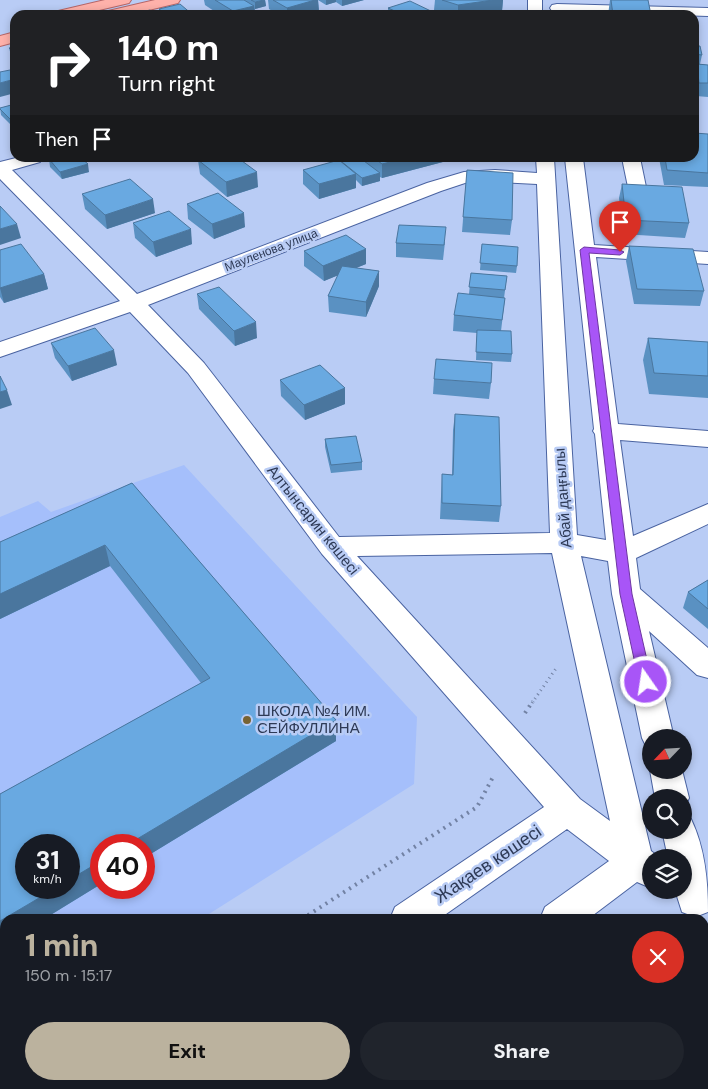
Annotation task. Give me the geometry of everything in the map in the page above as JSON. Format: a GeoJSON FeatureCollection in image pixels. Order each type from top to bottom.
{"type":"FeatureCollection","features":[{"type":"Feature","properties":{"kind":"main road"},"geometry":{"type":"LineString","coordinates":[[81,10],[124,0]]}},
{"type":"Feature","properties":{"kind":"main road"},"geometry":{"type":"LineString","coordinates":[[131,10],[173,0]]}},
{"type":"Feature","properties":{"kind":"street"},"geometry":{"type":"LineString","coordinates":[[557,8],[632,10]]}},
{"type":"Feature","properties":{"kind":"street"},"geometry":{"type":"LineString","coordinates":[[0,169],[22,162]]}},
{"type":"Feature","properties":{"kind":"street"},"geometry":{"type":"LineString","coordinates":[[574,162],[605,431],[626,594],[656,729]]}},
{"type":"Feature","properties":{"kind":"street"},"geometry":{"type":"LineString","coordinates":[[632,162],[636,187]]}},
{"type":"Feature","properties":{"kind":"street","name":"Мауленова улица"},"geometry":{"type":"LineString","coordinates":[[0,350],[134,303],[434,187],[464,178],[496,176],[546,168]]}},
{"type":"Feature","properties":{"kind":"street","name":"Абай даңғылы"},"geometry":{"type":"LineString","coordinates":[[546,168],[564,543],[588,650],[642,863]]}},
{"type":"Feature","properties":{"kind":"street","name":"Алтынсарин көшесі"},"geometry":{"type":"LineString","coordinates":[[0,169],[196,368],[332,547],[568,810],[642,866]]}},
{"type":"Feature","properties":{"kind":"street"},"geometry":{"type":"LineString","coordinates":[[584,250],[708,258]]}},
{"type":"Feature","properties":{"kind":"street"},"geometry":{"type":"LineString","coordinates":[[605,431],[708,439]]}},
{"type":"Feature","properties":{"kind":"street"},"geometry":{"type":"LineString","coordinates":[[332,547],[564,543],[621,553],[708,513]]}},
{"type":"Feature","properties":{"kind":"street"},"geometry":{"type":"LineString","coordinates":[[626,594],[708,666]]}},
{"type":"Feature","properties":{"kind":"street","name":"Жақаев көшесі"},"geometry":{"type":"LineString","coordinates":[[415,914],[568,810]]}},
{"type":"Feature","properties":{"kind":"street"},"geometry":{"type":"LineString","coordinates":[[682,839],[694,901]]}},
{"type":"Feature","properties":{"kind":"street"},"geometry":{"type":"LineString","coordinates":[[566,914],[642,868]]}},
{"type":"Feature","properties":{"kind":"path"},"geometry":{"type":"LineString","coordinates":[[310,914],[477,807],[510,745],[522,717],[556,668],[588,650]]}},
{"type":"Feature","properties":{"kind":"shaded area"},"geometry":{"type":"Polygon","coordinates":[[[184,465],[417,717],[414,784],[209,914],[0,914],[0,517],[38,501],[51,512],[184,465]]]}},
{"type":"Feature","properties":{"kind":"building"},"geometry":{"type":"Polygon","coordinates":[[[215,0],[244,0],[254,6],[237,10],[231,10],[215,0]]]}},
{"type":"Feature","properties":{"kind":"building"},"geometry":{"type":"Polygon","coordinates":[[[273,0],[315,0],[287,8],[273,0]]]}},
{"type":"Feature","properties":{"kind":"building"},"geometry":{"type":"Polygon","coordinates":[[[442,0],[493,0],[458,5],[442,0]]]}},
{"type":"Feature","properties":{"kind":"building"},"geometry":{"type":"Polygon","coordinates":[[[611,0],[648,0],[650,10],[612,10],[611,0]]]}},
{"type":"Feature","properties":{"kind":"building"},"geometry":{"type":"Polygon","coordinates":[[[410,1],[429,10],[393,10],[388,8],[410,1]]]}},
{"type":"Feature","properties":{"kind":"building"},"geometry":{"type":"Polygon","coordinates":[[[180,4],[187,10],[160,10],[159,9],[180,4]]]}},
{"type":"Feature","properties":{"kind":"building"},"geometry":{"type":"Polygon","coordinates":[[[699,46],[700,46],[702,55],[699,55],[699,46]]]}},
{"type":"Feature","properties":{"kind":"building"},"geometry":{"type":"Polygon","coordinates":[[[699,64],[708,65],[708,83],[699,83],[699,64]]]}},
{"type":"Feature","properties":{"kind":"building"},"geometry":{"type":"Polygon","coordinates":[[[10,70],[10,80],[0,83],[0,72],[10,70]]]}},
{"type":"Feature","properties":{"kind":"building"},"geometry":{"type":"Polygon","coordinates":[[[10,105],[10,119],[0,109],[10,105]]]}},
{"type":"Feature","properties":{"kind":"building"},"geometry":{"type":"Polygon","coordinates":[[[699,133],[708,134],[708,173],[667,170],[666,162],[699,162],[699,133]]]}},
{"type":"Feature","properties":{"kind":"building"},"geometry":{"type":"Polygon","coordinates":[[[52,162],[86,162],[88,164],[60,172],[52,162]]]}},
{"type":"Feature","properties":{"kind":"building"},"geometry":{"type":"Polygon","coordinates":[[[201,162],[243,162],[257,172],[226,182],[201,162]]]}},
{"type":"Feature","properties":{"kind":"building"},"geometry":{"type":"Polygon","coordinates":[[[332,162],[341,162],[356,174],[319,184],[303,170],[332,162]]]}},
{"type":"Feature","properties":{"kind":"building"},"geometry":{"type":"Polygon","coordinates":[[[342,162],[365,162],[380,173],[362,178],[342,162]]]}},
{"type":"Feature","properties":{"kind":"building"},"geometry":{"type":"Polygon","coordinates":[[[467,170],[513,173],[512,220],[463,217],[467,170]]]}},
{"type":"Feature","properties":{"kind":"building"},"geometry":{"type":"Polygon","coordinates":[[[130,179],[153,199],[105,215],[82,194],[130,179]]]}},
{"type":"Feature","properties":{"kind":"building"},"geometry":{"type":"Polygon","coordinates":[[[622,184],[682,187],[689,223],[626,220],[622,184]]]}},
{"type":"Feature","properties":{"kind":"building"},"geometry":{"type":"Polygon","coordinates":[[[218,193],[244,213],[212,224],[187,204],[218,193]]]}},
{"type":"Feature","properties":{"kind":"building"},"geometry":{"type":"Polygon","coordinates":[[[0,206],[17,224],[0,229],[0,206]]]}},
{"type":"Feature","properties":{"kind":"building"},"geometry":{"type":"Polygon","coordinates":[[[169,211],[191,229],[153,242],[133,223],[169,211]]]}},
{"type":"Feature","properties":{"kind":"building"},"geometry":{"type":"Polygon","coordinates":[[[399,225],[446,227],[444,245],[396,243],[399,225]]]}},
{"type":"Feature","properties":{"kind":"building"},"geometry":{"type":"Polygon","coordinates":[[[346,235],[366,249],[323,266],[304,251],[346,235]]]}},
{"type":"Feature","properties":{"kind":"building"},"geometry":{"type":"Polygon","coordinates":[[[21,244],[44,274],[0,288],[0,250],[21,244]]]}},
{"type":"Feature","properties":{"kind":"building"},"geometry":{"type":"Polygon","coordinates":[[[482,244],[518,247],[517,266],[480,263],[482,244]]]}},
{"type":"Feature","properties":{"kind":"building"},"geometry":{"type":"Polygon","coordinates":[[[629,246],[693,249],[704,291],[637,289],[629,246]]]}},
{"type":"Feature","properties":{"kind":"building"},"geometry":{"type":"Polygon","coordinates":[[[342,266],[379,271],[366,302],[328,296],[342,266]]]}},
{"type":"Feature","properties":{"kind":"building"},"geometry":{"type":"Polygon","coordinates":[[[471,273],[507,276],[505,290],[469,287],[471,273]]]}},
{"type":"Feature","properties":{"kind":"building"},"geometry":{"type":"Polygon","coordinates":[[[219,287],[256,322],[234,331],[197,294],[219,287]]]}},
{"type":"Feature","properties":{"kind":"building"},"geometry":{"type":"Polygon","coordinates":[[[458,293],[505,298],[502,320],[454,315],[458,293]]]}},
{"type":"Feature","properties":{"kind":"building"},"geometry":{"type":"Polygon","coordinates":[[[95,328],[114,350],[68,366],[51,343],[95,328]]]}},
{"type":"Feature","properties":{"kind":"building"},"geometry":{"type":"Polygon","coordinates":[[[477,330],[511,331],[512,354],[476,352],[477,330]]]}},
{"type":"Feature","properties":{"kind":"building"},"geometry":{"type":"Polygon","coordinates":[[[648,338],[708,342],[708,376],[654,373],[648,338]]]}},
{"type":"Feature","properties":{"kind":"building"},"geometry":{"type":"Polygon","coordinates":[[[436,359],[492,363],[491,383],[434,379],[436,359]]]}},
{"type":"Feature","properties":{"kind":"building"},"geometry":{"type":"Polygon","coordinates":[[[320,365],[345,388],[304,405],[280,380],[320,365]]]}},
{"type":"Feature","properties":{"kind":"building"},"geometry":{"type":"Polygon","coordinates":[[[0,376],[7,390],[0,392],[0,376]]]}},
{"type":"Feature","properties":{"kind":"building"},"geometry":{"type":"Polygon","coordinates":[[[455,414],[499,417],[501,506],[442,503],[442,474],[453,475],[455,414]]]}},
{"type":"Feature","properties":{"kind":"building"},"geometry":{"type":"Polygon","coordinates":[[[356,436],[362,462],[331,465],[325,439],[356,436]]]}},
{"type":"Feature","properties":{"kind":"building","name":"ШКОЛА №4 ИМ. СЕЙФУЛЛИНА"},"geometry":{"type":"Polygon","coordinates":[[[132,483],[336,720],[145,834],[90,834],[90,868],[80,873],[80,834],[15,834],[15,899],[37,899],[12,914],[0,914],[0,794],[210,678],[105,545],[0,594],[0,542],[132,483]]]}},
{"type":"Feature","properties":{"kind":"building"},"geometry":{"type":"Polygon","coordinates":[[[708,580],[708,609],[688,592],[708,580]]]}},
{"type":"Feature","properties":{"kind":"place","name":"ШКОЛА №4 ИМ. СЕЙФУЛЛИНА"},"geometry":{"type":"Point","coordinates":[247,720]}},
{"type":"Feature","properties":{"kind":"route"},"geometry":{"type":"LineString","coordinates":[[620,252],[584,250],[626,594],[646,682]]}}]}
